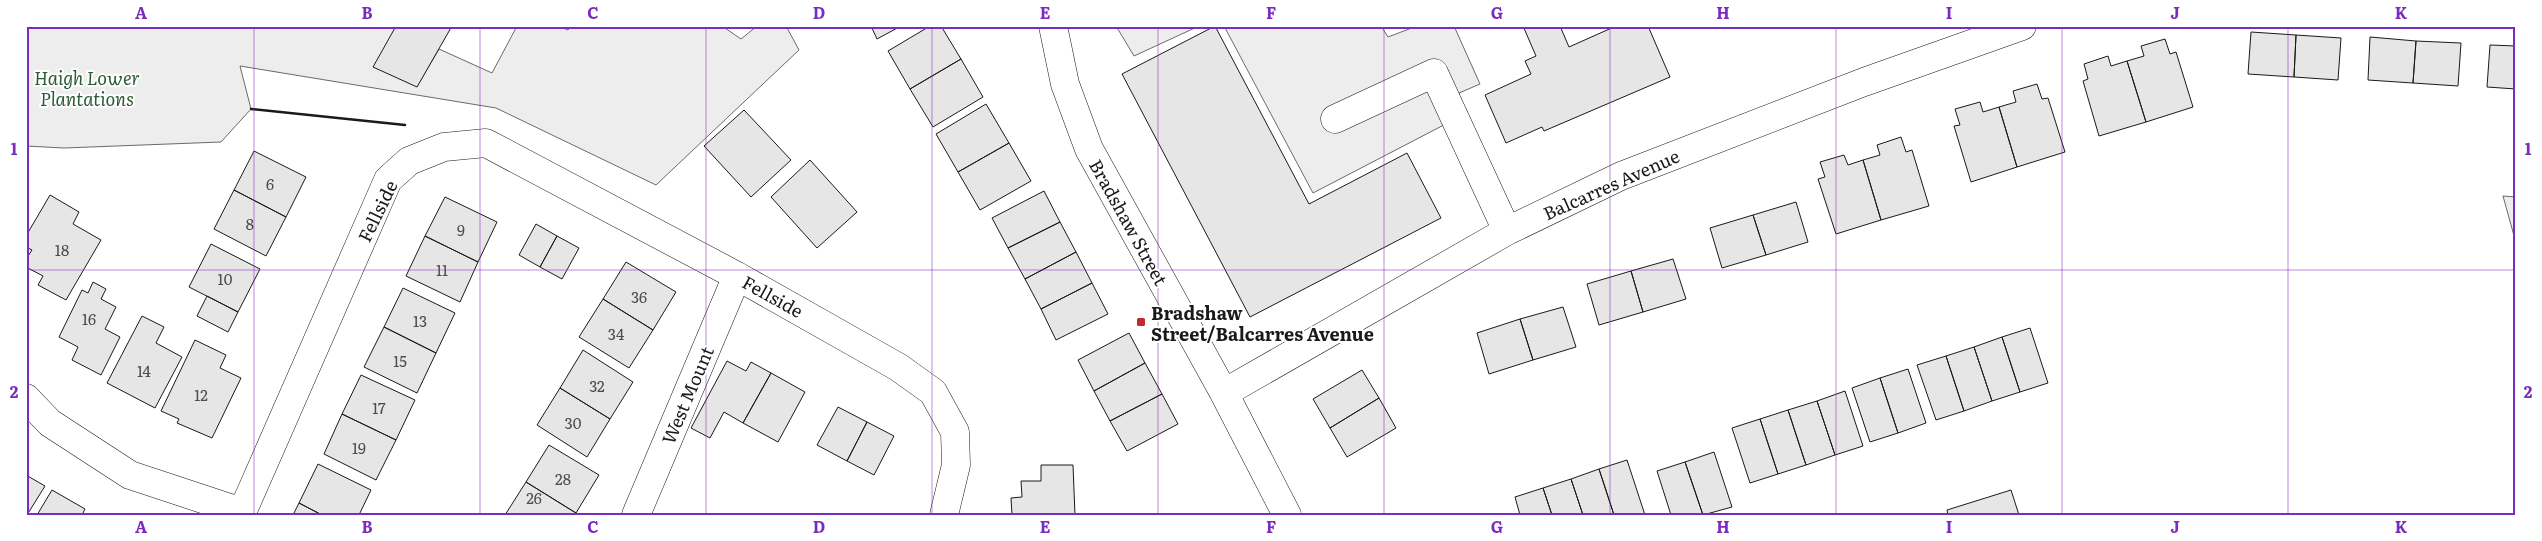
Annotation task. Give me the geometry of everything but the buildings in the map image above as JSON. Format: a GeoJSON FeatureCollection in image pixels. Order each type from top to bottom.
{"type":"FeatureCollection","features":[{"type":"Feature","properties":{"kind":"street","name":"Bradshaw Street"},"geometry":{"type":"LineString","coordinates":[[1053,26],[1065,84],[1089,149],[1224,393],[1287,515]]}},
{"type":"Feature","properties":{"kind":"street","name":"Balcarres Avenue"},"geometry":{"type":"LineString","coordinates":[[1224,393],[1508,231],[1621,176],[1864,82],[2022,26]]}},
{"type":"Feature","properties":{"kind":"street"},"geometry":{"type":"LineString","coordinates":[[1335,119],[1434,73],[1508,231]]}},
{"type":"Feature","properties":{"kind":"street","name":"Fellside"},"geometry":{"type":"LineString","coordinates":[[26,398],[50,423],[130,475],[242,513],[388,180],[409,162],[444,147],[486,143],[737,276],[898,367],[933,392],[955,432],[956,465],[944,515]]}},
{"type":"Feature","properties":{"kind":"street","name":"West Mount"},"geometry":{"type":"LineString","coordinates":[[636,515],[737,276]]}},
{"type":"Feature","properties":{"kind":"shaded area"},"geometry":{"type":"Polygon","coordinates":[[[26,26],[396,26],[417,86],[439,49],[492,73],[517,26],[558,26],[568,30],[571,26],[722,26],[741,39],[757,26],[786,26],[799,50],[656,185],[496,108],[240,66],[251,109],[221,142],[64,148],[26,146],[26,26]]]}},
{"type":"Feature","properties":{"kind":"shaded area"},"geometry":{"type":"Polygon","coordinates":[[[1116,26],[1199,26],[1134,56],[1116,26]]]}},
{"type":"Feature","properties":{"kind":"shaded area"},"geometry":{"type":"Polygon","coordinates":[[[1224,26],[1381,26],[1388,37],[1417,26],[1454,26],[1480,84],[1459,93],[1463,115],[1313,193],[1224,26]]]}},
{"type":"Feature","properties":{"kind":"shaded area"},"geometry":{"type":"Polygon","coordinates":[[[2503,196],[2516,197],[2516,243],[2503,196]]]}},
{"type":"Feature","properties":{"kind":"wall"},"geometry":{"type":"LineString","coordinates":[[251,109],[405,125]]}},
{"type":"Feature","properties":{"kind":"place","name":"Bradshaw Street/Balcarres Avenue"},"geometry":{"type":"Point","coordinates":[1141,322]}},
{"type":"Feature","properties":{"kind":"park label","name":"Haigh Lower Plantations"},"geometry":{"type":"Point","coordinates":[87,87]}}]}
